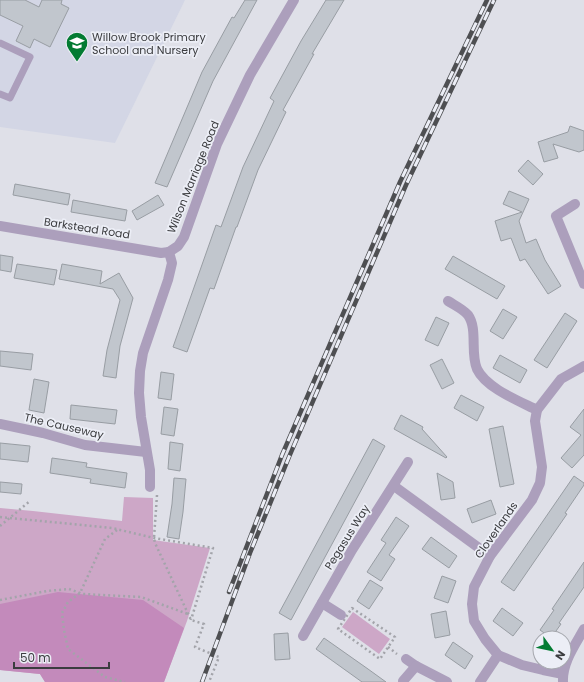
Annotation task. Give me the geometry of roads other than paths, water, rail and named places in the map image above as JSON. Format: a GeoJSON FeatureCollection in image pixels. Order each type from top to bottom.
{"type":"FeatureCollection","features":[{"type":"Feature","properties":{"kind":"street","name":"Wilson Marriage Road"},"geometry":{"type":"LineString","coordinates":[[169,252],[178,246],[184,238],[221,138],[250,75],[294,0]]}},
{"type":"Feature","properties":{"kind":"street"},"geometry":{"type":"LineString","coordinates":[[575,204],[556,216],[584,284]]}},
{"type":"Feature","properties":{"kind":"street","name":"Barkstead Road"},"geometry":{"type":"LineString","coordinates":[[0,226],[161,253],[169,252]]}},
{"type":"Feature","properties":{"kind":"street"},"geometry":{"type":"LineString","coordinates":[[150,487],[150,470],[141,418],[139,393],[140,371],[143,352],[168,280],[172,263],[169,252]]}},
{"type":"Feature","properties":{"kind":"street"},"geometry":{"type":"LineString","coordinates":[[448,302],[467,314],[472,324],[474,357],[478,370],[485,380],[510,397],[537,410],[561,378],[584,366]]}},
{"type":"Feature","properties":{"kind":"street","name":"Cloverlands"},"geometry":{"type":"LineString","coordinates":[[537,410],[535,421],[542,467],[540,483],[532,500],[490,556],[474,587],[472,604],[474,621],[498,655],[522,665],[543,670],[563,678]]}},
{"type":"Feature","properties":{"kind":"street","name":"The Causeway"},"geometry":{"type":"LineString","coordinates":[[0,424],[43,433],[85,445],[146,452]]}},
{"type":"Feature","properties":{"kind":"street","name":"Pegasus Way"},"geometry":{"type":"LineString","coordinates":[[303,636],[352,550],[408,462]]}},
{"type":"Feature","properties":{"kind":"street"},"geometry":{"type":"LineString","coordinates":[[394,486],[490,556]]}},
{"type":"Feature","properties":{"kind":"street"},"geometry":{"type":"LineString","coordinates":[[322,603],[341,615]]}},
{"type":"Feature","properties":{"kind":"street"},"geometry":{"type":"LineString","coordinates":[[563,678],[572,650],[584,629]]}},
{"type":"Feature","properties":{"kind":"street"},"geometry":{"type":"LineString","coordinates":[[480,682],[498,655]]}},
{"type":"Feature","properties":{"kind":"street"},"geometry":{"type":"LineString","coordinates":[[406,659],[416,666],[447,682]]}},
{"type":"Feature","properties":{"kind":"street"},"geometry":{"type":"LineString","coordinates":[[403,681],[416,666]]}},
{"type":"Feature","properties":{"kind":"lane"},"geometry":{"type":"LineString","coordinates":[[0,94],[10,98],[30,57],[1,45]]}},
{"type":"Feature","properties":{"kind":"railway"},"geometry":{"type":"LineString","coordinates":[[229,592],[282,455],[400,182],[487,0]]}},
{"type":"Feature","properties":{"kind":"railway"},"geometry":{"type":"LineString","coordinates":[[202,682],[250,553],[289,457],[406,185],[494,0]]}},
{"type":"Feature","properties":{"kind":"place","name":"Willow Brook Primary School and Nursery"},"geometry":{"type":"Point","coordinates":[77,62]}}]}
